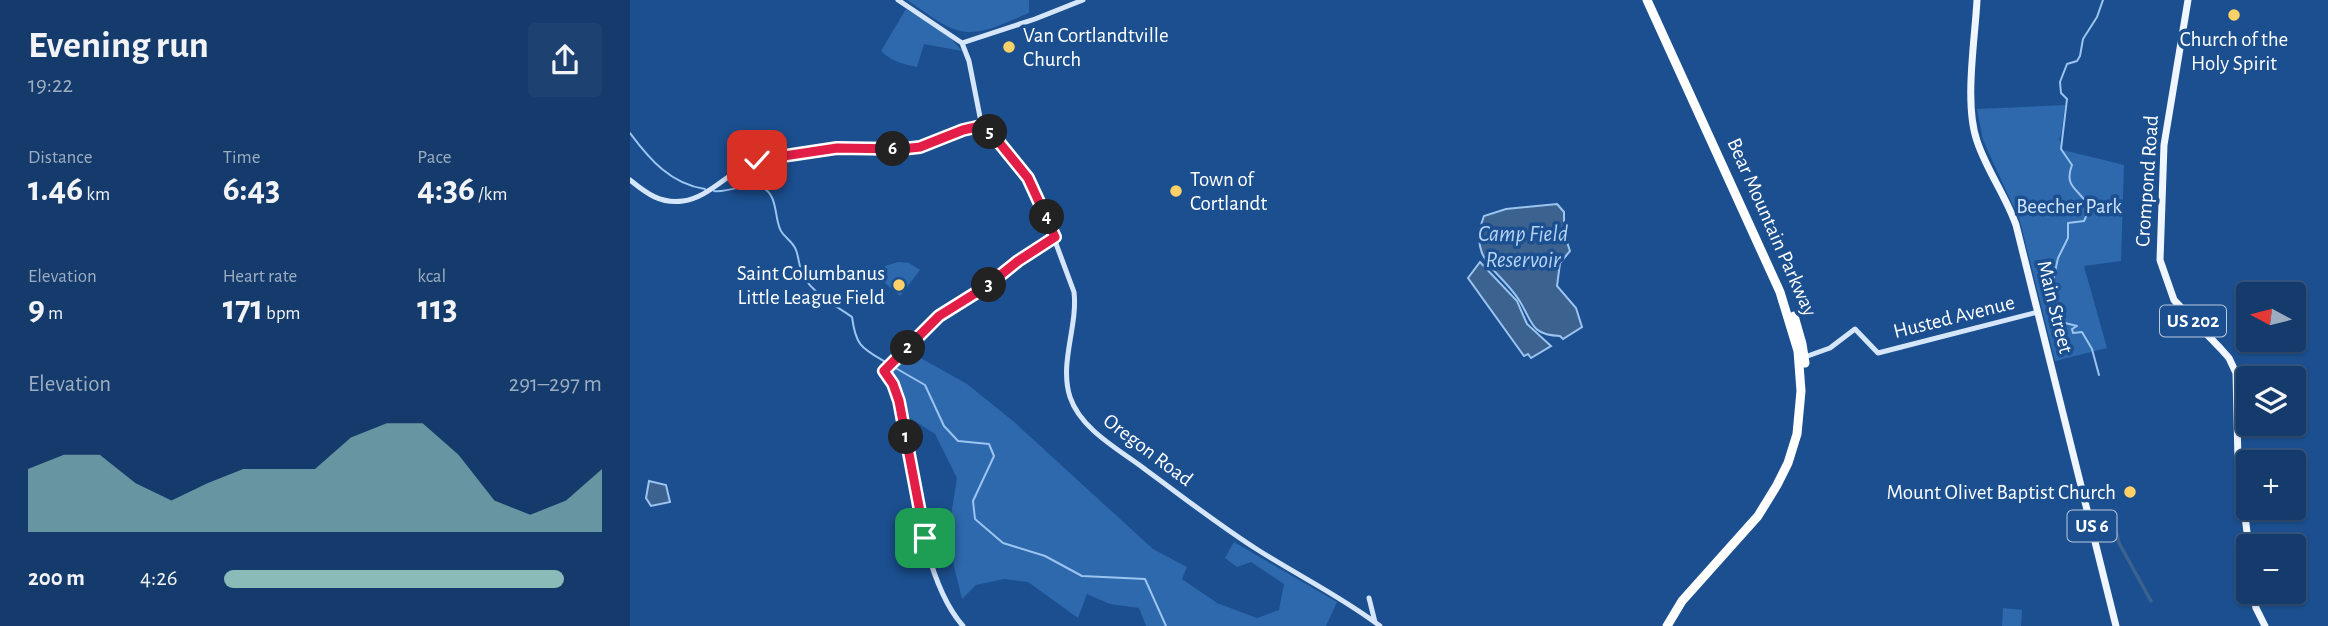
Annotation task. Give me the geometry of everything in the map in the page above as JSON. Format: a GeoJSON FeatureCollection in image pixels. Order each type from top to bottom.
{"type":"FeatureCollection","features":[{"type":"Feature","properties":{"kind":"highway","name":"Bear Mountain Parkway"},"geometry":{"type":"LineString","coordinates":[[1650,0],[1775,279],[1801,358],[1799,426],[1783,474],[1754,521],[1682,601],[1681,607],[1667,626]]}},
{"type":"Feature","properties":{"kind":"main road","name":"Main Street"},"geometry":{"type":"LineString","coordinates":[[1977,0],[1971,105],[1974,132],[1984,159],[2012,214],[2116,626]]}},
{"type":"Feature","properties":{"kind":"main road","name":"Crompond Road"},"geometry":{"type":"LineString","coordinates":[[2188,0],[2164,145],[2160,260],[2175,300],[2229,358],[2236,373],[2238,471],[2247,534]]}},
{"type":"Feature","properties":{"kind":"main road"},"geometry":{"type":"LineString","coordinates":[[2255,604],[2265,626]]}},
{"type":"Feature","properties":{"kind":"street"},"geometry":{"type":"LineString","coordinates":[[898,0],[962,43],[1083,0]]}},
{"type":"Feature","properties":{"kind":"street","name":"Oregon Road"},"geometry":{"type":"LineString","coordinates":[[962,43],[969,61],[978,110],[985,125],[1028,178],[1055,237],[1074,292],[1075,305],[1067,374],[1070,396],[1079,415],[1094,431],[1242,540],[1354,607]]}},
{"type":"Feature","properties":{"kind":"street"},"geometry":{"type":"LineString","coordinates":[[630,180],[652,197],[666,201],[691,200],[707,192],[737,169],[767,158],[837,148],[914,148],[985,125]]}},
{"type":"Feature","properties":{"kind":"street"},"geometry":{"type":"LineString","coordinates":[[963,626],[942,596],[929,556],[899,401],[886,369],[939,316],[987,286],[1018,261],[1055,237]]}},
{"type":"Feature","properties":{"kind":"street","name":"Husted Avenue"},"geometry":{"type":"LineString","coordinates":[[1801,358],[1830,348],[1856,329],[1878,353],[2038,312]]}},
{"type":"Feature","properties":{"kind":"street"},"geometry":{"type":"LineString","coordinates":[[1354,607],[1359,607],[1369,598],[1378,624]]}},
{"type":"Feature","properties":{"kind":"street"},"geometry":{"type":"LineString","coordinates":[[1354,607],[1378,624]]}},
{"type":"Feature","properties":{"kind":"green space"},"geometry":{"type":"Polygon","coordinates":[[[907,0],[1029,0],[1029,13],[986,30],[971,32],[945,25],[907,0]]]}},
{"type":"Feature","properties":{"kind":"green space"},"geometry":{"type":"Polygon","coordinates":[[[906,9],[948,35],[962,51],[924,44],[917,67],[898,62],[881,51],[906,9]]]}},
{"type":"Feature","properties":{"kind":"green space","name":"Beecher Park"},"geometry":{"type":"Polygon","coordinates":[[[2065,105],[2059,139],[2063,150],[2124,165],[2121,261],[2084,266],[2107,348],[2055,361],[2020,221],[1983,140],[1977,109],[2065,105]]]}},
{"type":"Feature","properties":{"kind":"green space","name":"Saint Columbanus Little League Field"},"geometry":{"type":"Polygon","coordinates":[[[898,262],[909,263],[920,270],[900,296],[876,275],[885,266],[898,262]]]}},
{"type":"Feature","properties":{"kind":"green space"},"geometry":{"type":"Polygon","coordinates":[[[910,352],[967,384],[1013,421],[1153,549],[1187,567],[1182,579],[1217,603],[1257,618],[1279,610],[1284,584],[1251,562],[1237,567],[1225,558],[1234,542],[1337,602],[1326,626],[1146,626],[1139,608],[1110,604],[1087,594],[1078,618],[1028,582],[1004,579],[976,585],[962,599],[953,562],[950,522],[957,478],[935,434],[910,418],[890,373],[910,352]]]}},
{"type":"Feature","properties":{"kind":"green space"},"geometry":{"type":"Polygon","coordinates":[[[2003,608],[2022,610],[2021,626],[2002,626],[2003,608]]]}},
{"type":"Feature","properties":{"kind":"water","name":"Camp Field Reservoir"},"geometry":{"type":"Polygon","coordinates":[[[1557,204],[1564,212],[1564,233],[1570,251],[1560,263],[1557,286],[1576,308],[1582,327],[1563,339],[1543,333],[1534,326],[1519,300],[1482,254],[1479,243],[1484,216],[1506,209],[1557,204]]]}},
{"type":"Feature","properties":{"kind":"water","name":"Camp Field Reservoir"},"geometry":{"type":"Polygon","coordinates":[[[1480,262],[1517,301],[1527,324],[1551,346],[1531,358],[1528,354],[1524,356],[1468,278],[1480,262]]]}},
{"type":"Feature","properties":{"kind":"water"},"geometry":{"type":"Polygon","coordinates":[[[649,481],[666,485],[670,502],[651,506],[646,498],[649,481]]]}},
{"type":"Feature","properties":{"kind":"waterway"},"geometry":{"type":"LineString","coordinates":[[2099,375],[2092,349],[2082,332],[2073,333],[2072,329],[2077,326],[2061,322],[2053,281],[2058,258],[2068,238],[2068,223],[2084,221],[2090,208],[2071,184],[2072,165],[2061,149],[2067,99],[2061,93],[2060,82],[2067,64],[2077,61],[2080,56],[2083,39],[2097,17],[2103,0]]}},
{"type":"Feature","properties":{"kind":"waterway"},"geometry":{"type":"LineString","coordinates":[[630,133],[662,169],[682,182],[705,189]]}},
{"type":"Feature","properties":{"kind":"waterway"},"geometry":{"type":"LineString","coordinates":[[714,191],[751,185],[766,190],[773,200],[780,229],[793,244],[807,282],[819,294],[852,317],[858,341],[887,363]]}},
{"type":"Feature","properties":{"kind":"waterway"},"geometry":{"type":"LineString","coordinates":[[892,366],[925,385],[944,426],[958,441],[989,444],[994,456],[973,501],[975,519],[1003,543],[1045,556],[1082,576],[1145,579],[1166,626]]}},
{"type":"Feature","properties":{"kind":"waterway"},"geometry":{"type":"LineString","coordinates":[[2116,531],[2119,543],[2151,601]]}},
{"type":"Feature","properties":{"kind":"place","name":"Church of the Holy Spirit"},"geometry":{"type":"Point","coordinates":[2234,15]}},
{"type":"Feature","properties":{"kind":"place","name":"Van Cortlandtville Church"},"geometry":{"type":"Point","coordinates":[1009,47]}},
{"type":"Feature","properties":{"kind":"place","name":"Town of Cortlandt"},"geometry":{"type":"Point","coordinates":[1176,191]}},
{"type":"Feature","properties":{"kind":"place","name":"Saint Columbanus Little League Field"},"geometry":{"type":"Point","coordinates":[899,285]}},
{"type":"Feature","properties":{"kind":"place","name":"Mount Olivet Baptist Church"},"geometry":{"type":"Point","coordinates":[2130,492]}},
{"type":"Feature","properties":{"kind":"route"},"geometry":{"type":"LineString","coordinates":[[757,160],[837,148],[920,147],[963,130],[985,125],[1023,170],[1047,216],[1055,237],[1018,261],[987,286],[939,316],[884,371],[893,384],[899,401],[925,538]]}}]}
